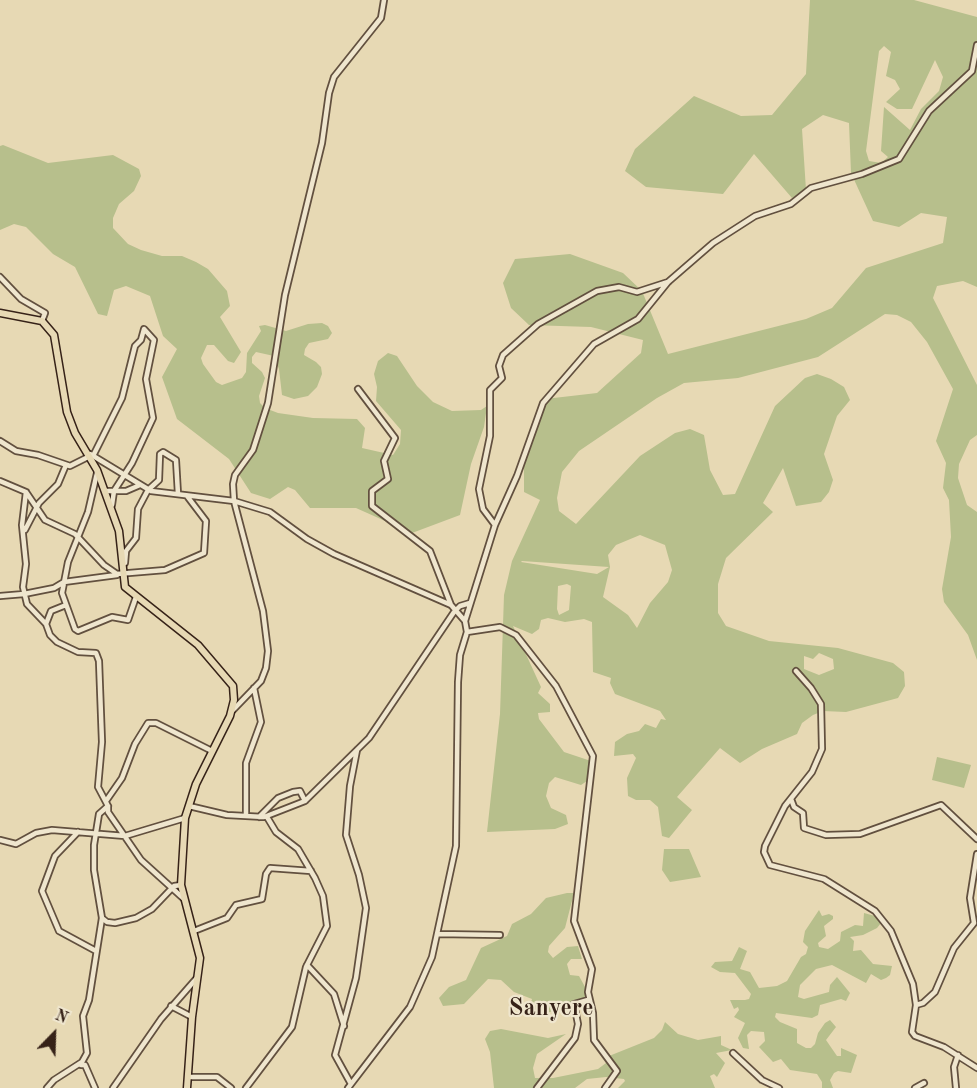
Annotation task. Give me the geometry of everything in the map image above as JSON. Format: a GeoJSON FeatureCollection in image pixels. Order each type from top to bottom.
{"type":"FeatureCollection","features":[{"type":"Feature","properties":{"kind":"main road"},"geometry":{"type":"LineString","coordinates":[[0,313],[42,321],[51,330],[58,348],[70,421],[91,455],[97,470],[97,483],[105,491],[119,531],[124,586],[198,645],[224,673],[233,688],[230,716],[212,751],[185,818],[181,885],[200,956],[192,1017],[187,1088]]}},
{"type":"Feature","properties":{"kind":"street"},"geometry":{"type":"LineString","coordinates":[[230,716],[234,708],[254,688],[266,668],[266,631],[259,591],[234,501],[235,475],[253,450],[268,403],[285,296],[320,152],[329,93],[334,77],[381,18],[384,0]]}},
{"type":"Feature","properties":{"kind":"street"},"geometry":{"type":"LineString","coordinates":[[357,750],[350,786],[346,835],[359,875],[366,908],[356,978],[335,1055],[349,1086],[410,1007],[432,957],[456,846],[458,682],[460,655],[467,632],[465,621],[495,525],[521,465],[543,403],[576,361],[594,344],[638,319],[668,282],[712,243],[745,221],[791,204],[811,188],[862,174],[899,159],[929,111],[972,71],[977,45]]}},
{"type":"Feature","properties":{"kind":"street"},"geometry":{"type":"LineString","coordinates":[[0,277],[21,299],[45,313],[42,321]]}},
{"type":"Feature","properties":{"kind":"street"},"geometry":{"type":"LineString","coordinates":[[495,525],[483,509],[479,489],[490,436],[490,390],[502,378],[499,366],[503,355],[538,324],[602,289],[619,287],[637,292],[668,282]]}},
{"type":"Feature","properties":{"kind":"street"},"geometry":{"type":"LineString","coordinates":[[0,441],[16,451],[66,465],[79,464],[91,455],[122,398],[135,346],[141,340],[140,334],[144,329],[154,340],[146,378],[153,418],[114,491],[113,514]]}},
{"type":"Feature","properties":{"kind":"street"},"geometry":{"type":"LineString","coordinates":[[357,389],[395,438],[384,461],[388,479],[372,491],[372,506],[430,551],[454,612],[465,621]]}},
{"type":"Feature","properties":{"kind":"street"},"geometry":{"type":"LineString","coordinates":[[124,572],[126,551],[136,538],[138,509],[148,490],[159,480],[160,454],[163,452],[176,460],[178,494]]}},
{"type":"Feature","properties":{"kind":"street"},"geometry":{"type":"LineString","coordinates":[[91,455],[124,473],[148,490],[234,501],[270,512],[307,539],[334,554],[451,605]]}},
{"type":"Feature","properties":{"kind":"street"},"geometry":{"type":"LineString","coordinates":[[24,532],[37,507],[58,484],[66,465]]}},
{"type":"Feature","properties":{"kind":"street"},"geometry":{"type":"LineString","coordinates":[[0,481],[26,492],[50,524],[77,537],[104,565],[117,574],[124,572]]}},
{"type":"Feature","properties":{"kind":"street"},"geometry":{"type":"LineString","coordinates":[[97,483],[77,537],[62,593],[75,629],[78,631],[112,617],[128,620],[136,597]]}},
{"type":"Feature","properties":{"kind":"street"},"geometry":{"type":"LineString","coordinates":[[105,491],[126,491],[140,486]]}},
{"type":"Feature","properties":{"kind":"street"},"geometry":{"type":"LineString","coordinates":[[26,492],[24,594],[27,604],[46,624],[50,635],[57,642],[78,651],[96,653],[99,661],[102,742],[97,784],[107,803],[108,812],[141,860],[183,898]]}},
{"type":"Feature","properties":{"kind":"street"},"geometry":{"type":"LineString","coordinates":[[0,596],[24,594],[54,588],[64,582],[124,572],[165,570],[204,553],[206,521],[188,496]]}},
{"type":"Feature","properties":{"kind":"street"},"geometry":{"type":"LineString","coordinates":[[189,806],[246,816],[267,817],[305,801],[357,750],[381,722],[454,612],[460,606],[470,603]]}},
{"type":"Feature","properties":{"kind":"street"},"geometry":{"type":"LineString","coordinates":[[46,624],[51,611],[66,605]]}},
{"type":"Feature","properties":{"kind":"street"},"geometry":{"type":"LineString","coordinates":[[467,632],[500,627],[516,635],[556,686],[591,750],[592,767],[587,790],[574,921],[592,969],[588,1000],[593,1013],[594,1040],[617,1071],[605,1088]]}},
{"type":"Feature","properties":{"kind":"street"},"geometry":{"type":"LineString","coordinates":[[796,671],[821,704],[824,729],[819,758],[791,799],[765,846],[764,852],[770,865],[824,879],[875,911],[886,923],[913,984],[916,1005],[911,1024],[915,1036],[958,1055],[977,1068]]}},
{"type":"Feature","properties":{"kind":"street"},"geometry":{"type":"LineString","coordinates":[[246,816],[246,763],[261,722],[254,688]]}},
{"type":"Feature","properties":{"kind":"street"},"geometry":{"type":"LineString","coordinates":[[47,1088],[54,1080],[78,1066],[87,1053],[83,1016],[89,1000],[102,918],[94,870],[95,834],[99,814],[122,778],[137,740],[148,723],[156,723],[212,751]]}},
{"type":"Feature","properties":{"kind":"street"},"geometry":{"type":"LineString","coordinates":[[259,817],[270,805],[287,794],[300,791],[305,801]]}},
{"type":"Feature","properties":{"kind":"street"},"geometry":{"type":"LineString","coordinates":[[791,799],[794,807],[803,813],[804,828],[826,835],[860,834],[941,805],[977,839]]}},
{"type":"Feature","properties":{"kind":"street"},"geometry":{"type":"LineString","coordinates":[[246,1088],[292,1027],[307,965],[327,926],[323,896],[311,871],[298,849],[276,832],[267,817]]}},
{"type":"Feature","properties":{"kind":"street"},"geometry":{"type":"LineString","coordinates":[[0,840],[16,844],[43,830],[125,836],[185,818]]}},
{"type":"Feature","properties":{"kind":"street"},"geometry":{"type":"LineString","coordinates":[[78,832],[55,856],[42,891],[58,931],[96,951]]}},
{"type":"Feature","properties":{"kind":"street"},"geometry":{"type":"LineString","coordinates":[[916,1005],[916,1007],[923,1003],[935,992],[954,948],[974,923],[970,898],[977,854]]}},
{"type":"Feature","properties":{"kind":"street"},"geometry":{"type":"LineString","coordinates":[[194,931],[227,918],[236,905],[262,899],[266,874],[270,868],[311,871]]}},
{"type":"Feature","properties":{"kind":"street"},"geometry":{"type":"LineString","coordinates":[[102,918],[107,922],[115,923],[136,918],[152,909],[171,889],[181,885]]}},
{"type":"Feature","properties":{"kind":"street"},"geometry":{"type":"LineString","coordinates":[[438,934],[500,935]]}},
{"type":"Feature","properties":{"kind":"street"},"geometry":{"type":"LineString","coordinates":[[307,965],[334,994],[344,1026]]}},
{"type":"Feature","properties":{"kind":"street"},"geometry":{"type":"LineString","coordinates":[[113,1088],[171,1006],[196,979]]}},
{"type":"Feature","properties":{"kind":"street"},"geometry":{"type":"LineString","coordinates":[[537,1088],[575,1038],[578,1024],[574,1004],[588,1000]]}},
{"type":"Feature","properties":{"kind":"street"},"geometry":{"type":"LineString","coordinates":[[171,1006],[192,1017]]}},
{"type":"Feature","properties":{"kind":"street"},"geometry":{"type":"LineString","coordinates":[[733,1053],[762,1080],[779,1088]]}},
{"type":"Feature","properties":{"kind":"street"},"geometry":{"type":"LineString","coordinates":[[956,1088],[954,1067],[958,1055]]}},
{"type":"Feature","properties":{"kind":"street"},"geometry":{"type":"LineString","coordinates":[[78,1066],[85,1065],[95,1088]]}},
{"type":"Feature","properties":{"kind":"street"},"geometry":{"type":"LineString","coordinates":[[188,1077],[217,1077],[231,1088]]}},
{"type":"Feature","properties":{"kind":"street"},"geometry":{"type":"LineString","coordinates":[[915,1088],[924,1083]]}},
{"type":"Feature","properties":{"kind":"green space"},"geometry":{"type":"Polygon","coordinates":[[[810,0],[914,0],[977,17],[977,287],[963,281],[937,286],[933,298],[977,385],[977,435],[970,440],[959,464],[958,478],[967,505],[977,512],[977,660],[968,635],[944,602],[942,589],[951,537],[949,500],[943,488],[946,463],[936,441],[953,389],[927,342],[911,322],[897,315],[885,314],[818,357],[738,378],[684,383],[657,398],[579,451],[562,472],[557,498],[559,511],[576,524],[640,456],[675,433],[690,429],[704,435],[710,470],[723,495],[735,494],[775,406],[805,378],[817,374],[831,379],[844,387],[850,400],[837,416],[824,454],[833,480],[829,492],[821,502],[796,506],[783,468],[763,503],[773,512],[726,558],[718,584],[718,613],[726,626],[769,641],[838,648],[893,663],[904,672],[905,686],[898,698],[846,712],[823,711],[813,715],[802,723],[797,734],[762,749],[740,763],[720,748],[677,797],[692,810],[669,838],[662,836],[658,807],[650,800],[636,800],[628,796],[627,778],[636,758],[633,754],[614,756],[615,742],[627,734],[639,731],[645,724],[656,728],[661,719],[666,720],[660,711],[615,694],[610,683],[611,678],[593,672],[592,622],[584,619],[565,622],[548,618],[541,620],[539,629],[532,634],[513,626],[541,687],[538,693],[550,704],[550,712],[538,713],[539,719],[564,752],[591,761],[594,769],[587,781],[581,785],[555,777],[549,783],[546,796],[551,808],[566,815],[568,824],[555,829],[487,832],[500,714],[504,595],[512,561],[540,500],[524,492],[524,460],[545,399],[597,393],[641,353],[643,340],[591,327],[529,325],[511,308],[503,283],[515,259],[570,254],[623,273],[642,291],[668,354],[806,319],[832,308],[866,268],[943,243],[947,217],[921,213],[899,227],[873,221],[851,173],[849,123],[823,115],[802,129],[806,190],[792,198],[754,154],[723,194],[646,187],[625,171],[635,149],[694,96],[741,116],[772,115],[806,74],[810,0]],[[884,46],[879,51],[866,151],[869,161],[881,163],[888,157],[881,151],[884,107],[910,130],[921,109],[939,91],[943,77],[935,60],[912,109],[897,109],[886,102],[900,89],[895,80],[886,76],[891,52],[884,46]],[[640,535],[616,545],[608,555],[610,567],[603,597],[628,615],[637,628],[650,603],[668,582],[672,570],[665,545],[640,535]],[[521,562],[597,574],[609,567],[521,562]],[[567,584],[558,586],[559,615],[569,610],[571,586],[567,584]],[[819,653],[813,659],[804,656],[804,669],[819,675],[834,669],[833,659],[819,653]]]}},
{"type":"Feature","properties":{"kind":"green space"},"geometry":{"type":"Polygon","coordinates":[[[3,145],[48,163],[113,155],[139,169],[141,176],[134,191],[119,204],[113,218],[113,228],[128,244],[141,250],[162,256],[182,256],[196,262],[208,269],[227,291],[230,306],[220,317],[241,352],[234,363],[228,361],[214,345],[207,345],[201,358],[216,382],[222,385],[242,378],[246,372],[247,353],[261,331],[259,326],[265,325],[286,331],[308,324],[322,323],[328,326],[332,333],[328,339],[309,343],[305,349],[304,355],[321,367],[322,374],[317,387],[308,396],[294,399],[282,395],[279,369],[274,356],[256,352],[252,357],[252,363],[265,378],[259,396],[260,403],[265,408],[278,413],[313,418],[357,419],[365,428],[362,448],[393,455],[400,444],[401,430],[376,401],[377,387],[374,374],[378,361],[388,353],[397,356],[417,386],[433,402],[452,411],[481,410],[487,406],[484,427],[471,464],[460,515],[412,533],[356,508],[310,508],[295,490],[288,487],[270,499],[251,493],[229,459],[177,419],[162,377],[177,349],[163,336],[150,296],[126,286],[114,290],[107,316],[98,314],[75,267],[53,254],[26,227],[14,224],[0,230],[0,146],[3,145]]]}},
{"type":"Feature","properties":{"kind":"green space"},"geometry":{"type":"Polygon","coordinates":[[[937,757],[971,765],[964,788],[932,780],[937,757]]]}},
{"type":"Feature","properties":{"kind":"green space"},"geometry":{"type":"Polygon","coordinates":[[[664,849],[689,849],[701,877],[670,882],[662,870],[664,849]]]}},
{"type":"Feature","properties":{"kind":"green space"},"geometry":{"type":"Polygon","coordinates":[[[574,893],[565,928],[549,946],[548,952],[553,958],[567,947],[578,946],[582,959],[571,959],[567,964],[570,975],[579,976],[590,996],[546,1013],[529,1010],[532,999],[514,992],[501,980],[488,979],[464,1004],[443,1006],[439,998],[449,987],[466,980],[481,948],[507,936],[512,924],[531,914],[546,898],[574,893]]]}},
{"type":"Feature","properties":{"kind":"green space"},"geometry":{"type":"Polygon","coordinates":[[[819,910],[822,916],[829,914],[833,916],[833,919],[824,926],[826,936],[818,943],[819,947],[828,949],[840,941],[841,932],[855,925],[863,926],[864,913],[875,916],[881,923],[877,928],[863,935],[850,937],[854,941],[853,951],[861,950],[873,964],[892,966],[890,975],[886,978],[881,980],[871,974],[866,983],[832,965],[816,969],[800,985],[798,997],[804,999],[829,992],[830,985],[837,977],[850,993],[846,1001],[841,999],[820,1005],[818,1015],[812,1018],[776,1013],[775,1017],[780,1022],[797,1029],[797,1043],[806,1048],[811,1048],[815,1044],[818,1033],[825,1023],[830,1020],[836,1027],[826,1040],[837,1056],[841,1056],[841,1048],[857,1055],[851,1073],[838,1071],[834,1073],[830,1080],[833,1088],[822,1088],[822,1082],[817,1074],[790,1070],[781,1059],[773,1062],[759,1047],[765,1041],[764,1032],[751,1031],[747,1035],[749,1049],[743,1048],[738,1038],[745,1023],[734,1017],[739,1010],[738,1007],[734,1009],[730,1000],[749,999],[751,994],[735,973],[720,972],[711,967],[715,962],[732,961],[739,947],[747,951],[740,969],[750,972],[759,988],[777,986],[787,981],[801,957],[806,954],[808,947],[803,942],[805,931],[819,910]]]}},
{"type":"Feature","properties":{"kind":"green space"},"geometry":{"type":"Polygon","coordinates":[[[665,1022],[678,1034],[698,1040],[721,1036],[721,1045],[732,1050],[716,1053],[725,1063],[717,1077],[714,1074],[710,1076],[715,1088],[618,1088],[625,1081],[624,1079],[606,1077],[587,1079],[575,1088],[494,1088],[490,1052],[485,1039],[490,1031],[501,1029],[548,1038],[566,1034],[537,1054],[533,1068],[535,1078],[553,1078],[598,1069],[606,1063],[604,1058],[654,1038],[662,1030],[665,1022]]]}},
{"type":"Feature","properties":{"kind":"district","name":"Sanyere"},"geometry":{"type":"Point","coordinates":[551,1009]}}]}
